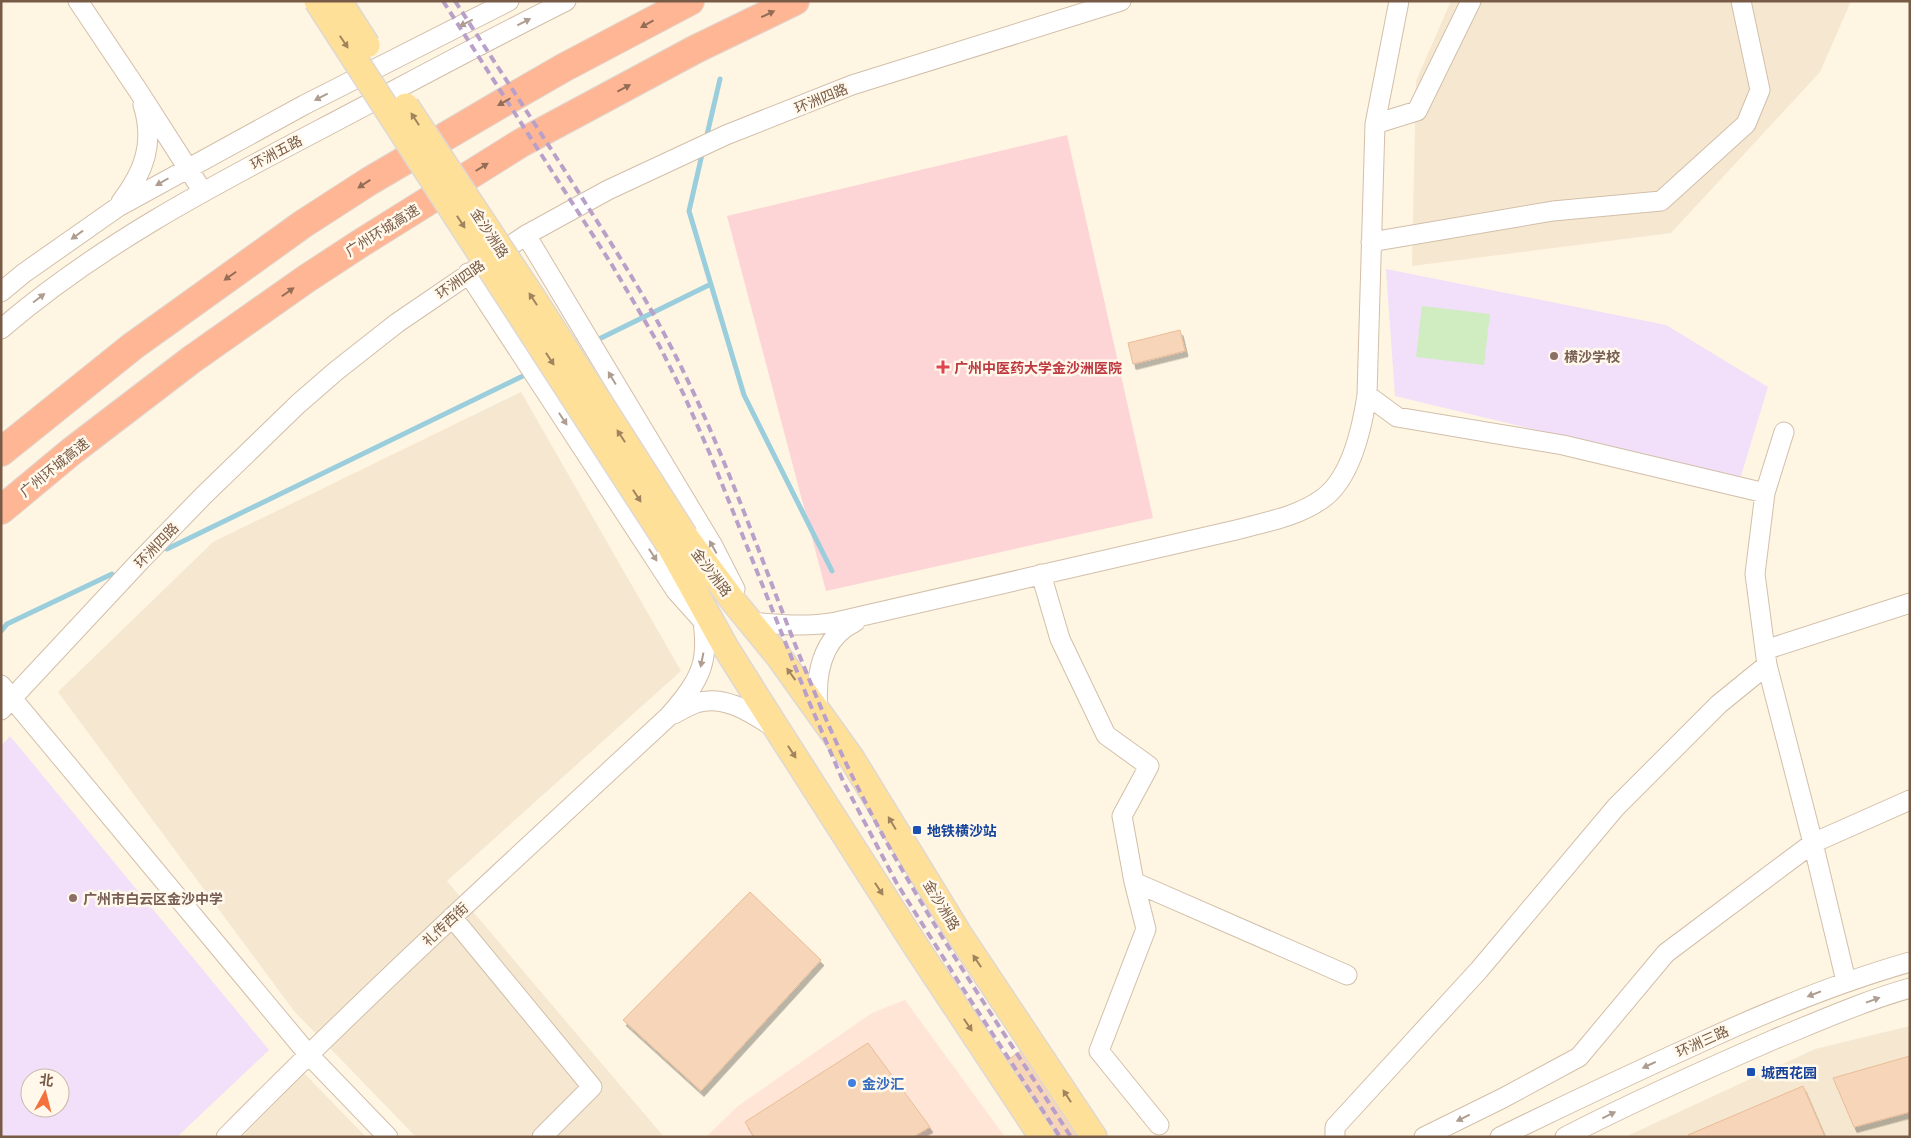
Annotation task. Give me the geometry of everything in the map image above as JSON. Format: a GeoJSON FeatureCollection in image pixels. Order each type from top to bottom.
{"type":"FeatureCollection","features":[{"type":"Feature","properties":{"kind":"highway"},"geometry":{"type":"LineString","coordinates":[[1,452],[133,346],[311,219],[376,177],[530,87],[690,1]]}},
{"type":"Feature","properties":{"kind":"highway","name":"广州环城高速"},"geometry":{"type":"LineString","coordinates":[[1,510],[80,445],[191,360],[306,279],[521,143],[696,49],[795,1]]}},
{"type":"Feature","properties":{"kind":"highway"},"geometry":{"type":"LineString","coordinates":[[1,525],[91,441],[140,399],[191,360]]}},
{"type":"Feature","properties":{"kind":"main road","name":"金沙洲路"},"geometry":{"type":"LineString","coordinates":[[317,1],[677,540],[709,569],[818,710],[877,798],[961,937],[1094,1137]]}},
{"type":"Feature","properties":{"kind":"main road","name":"金沙洲路"},"geometry":{"type":"LineString","coordinates":[[339,1],[533,298],[677,540],[698,595],[726,648],[917,948],[1042,1137]]}},
{"type":"Feature","properties":{"kind":"street"},"geometry":{"type":"LineString","coordinates":[[78,1],[203,192]]}},
{"type":"Feature","properties":{"kind":"street","name":"环洲五路"},"geometry":{"type":"LineString","coordinates":[[1,329],[36,300],[105,250],[145,224],[566,1]]}},
{"type":"Feature","properties":{"kind":"street","name":"环洲四路"},"geometry":{"type":"LineString","coordinates":[[5,698],[168,532],[298,404],[366,348],[468,273],[526,235],[635,177],[726,135],[852,86],[1121,1]]}},
{"type":"Feature","properties":{"kind":"street"},"geometry":{"type":"LineString","coordinates":[[526,235],[713,546],[751,622],[818,625],[869,615],[1286,517],[1324,498],[1337,485],[1359,438],[1367,395],[1375,124],[1399,1]]}},
{"type":"Feature","properties":{"kind":"street"},"geometry":{"type":"LineString","coordinates":[[1375,124],[1417,111],[1471,1]]}},
{"type":"Feature","properties":{"kind":"street"},"geometry":{"type":"LineString","coordinates":[[1371,242],[1553,211],[1661,202],[1746,124],[1757,98],[1760,90],[1741,1]]}},
{"type":"Feature","properties":{"kind":"street","name":"环洲五路"},"geometry":{"type":"LineString","coordinates":[[1,292],[24,273],[118,207],[304,105],[503,3]]}},
{"type":"Feature","properties":{"kind":"street"},"geometry":{"type":"LineString","coordinates":[[118,207],[134,185],[145,160],[147,121],[139,92]]}},
{"type":"Feature","properties":{"kind":"street"},"geometry":{"type":"LineString","coordinates":[[468,273],[676,591],[726,648]]}},
{"type":"Feature","properties":{"kind":"street"},"geometry":{"type":"LineString","coordinates":[[1367,395],[1397,417],[1564,445],[1765,493]]}},
{"type":"Feature","properties":{"kind":"street"},"geometry":{"type":"LineString","coordinates":[[1784,432],[1765,493],[1755,574],[1766,658],[1846,981]]}},
{"type":"Feature","properties":{"kind":"street"},"geometry":{"type":"LineString","coordinates":[[1041,574],[1060,639],[1106,735],[1149,766],[1122,816],[1134,882],[1146,929],[1099,1052],[1159,1125]]}},
{"type":"Feature","properties":{"kind":"street"},"geometry":{"type":"LineString","coordinates":[[669,716],[693,687],[699,674],[705,647],[698,595]]}},
{"type":"Feature","properties":{"kind":"street"},"geometry":{"type":"LineString","coordinates":[[1335,1137],[1335,1127],[1479,970],[1616,807],[1766,658],[1910,603]]}},
{"type":"Feature","properties":{"kind":"street"},"geometry":{"type":"LineString","coordinates":[[818,710],[816,692],[818,674],[829,644],[837,634],[850,624],[869,615]]}},
{"type":"Feature","properties":{"kind":"street"},"geometry":{"type":"LineString","coordinates":[[5,698],[308,1054],[388,1137]]}},
{"type":"Feature","properties":{"kind":"street"},"geometry":{"type":"LineString","coordinates":[[669,716],[696,703],[714,700],[746,710],[777,729]]}},
{"type":"Feature","properties":{"kind":"street","name":"礼传西街"},"geometry":{"type":"LineString","coordinates":[[226,1137],[308,1054],[452,917],[669,716]]}},
{"type":"Feature","properties":{"kind":"street"},"geometry":{"type":"LineString","coordinates":[[1424,1137],[1579,1057],[1666,953],[1813,843],[1910,800]]}},
{"type":"Feature","properties":{"kind":"street"},"geometry":{"type":"LineString","coordinates":[[1134,882],[1347,975]]}},
{"type":"Feature","properties":{"kind":"street"},"geometry":{"type":"LineString","coordinates":[[452,917],[592,1087],[542,1137]]}},
{"type":"Feature","properties":{"kind":"street","name":"环洲三路"},"geometry":{"type":"LineString","coordinates":[[1500,1137],[1722,1032],[1846,981],[1910,962]]}},
{"type":"Feature","properties":{"kind":"street","name":"环洲三路"},"geometry":{"type":"LineString","coordinates":[[1565,1137],[1652,1094],[1746,1052],[1850,1008],[1910,988]]}},
{"type":"Feature","properties":{"kind":"shaded area"},"geometry":{"type":"Polygon","coordinates":[[[1451,1],[1851,1],[1820,72],[1671,233],[1412,266],[1416,81],[1451,1]]]}},
{"type":"Feature","properties":{"kind":"shaded area","name":"广州中医药大学金沙洲医院"},"geometry":{"type":"Polygon","coordinates":[[[1067,135],[1153,518],[826,591],[727,216],[1067,135]]]}},
{"type":"Feature","properties":{"kind":"shaded area","name":"横沙学校"},"geometry":{"type":"Polygon","coordinates":[[[1386,269],[1666,325],[1768,387],[1740,479],[1395,396],[1386,269]]]}},
{"type":"Feature","properties":{"kind":"shaded area"},"geometry":{"type":"Polygon","coordinates":[[[521,392],[681,671],[447,881],[664,1137],[416,1137],[294,1011],[58,692],[213,542],[521,392]]]}},
{"type":"Feature","properties":{"kind":"shaded area","name":"广州市白云区金沙中学"},"geometry":{"type":"Polygon","coordinates":[[[10,736],[269,1050],[177,1137],[1,1137],[1,746],[10,736]]]}},
{"type":"Feature","properties":{"kind":"shaded area"},"geometry":{"type":"Polygon","coordinates":[[[905,1000],[1005,1137],[706,1137],[738,1106],[872,1013],[905,1000]]]}},
{"type":"Feature","properties":{"kind":"shaded area","name":"城西花园"},"geometry":{"type":"Polygon","coordinates":[[[1910,1026],[1910,1137],[1625,1137],[1815,1049],[1910,1026]]]}},
{"type":"Feature","properties":{"kind":"shaded area"},"geometry":{"type":"Polygon","coordinates":[[[304,1073],[366,1137],[242,1137],[304,1073]]]}},
{"type":"Feature","properties":{"kind":"green space"},"geometry":{"type":"Polygon","coordinates":[[[1422,306],[1490,314],[1484,365],[1416,357],[1422,306]]]}},
{"type":"Feature","properties":{"kind":"building"},"geometry":{"type":"Polygon","coordinates":[[[1180,330],[1185,351],[1133,364],[1128,343],[1180,330]]]}},
{"type":"Feature","properties":{"kind":"building"},"geometry":{"type":"Polygon","coordinates":[[[750,892],[821,960],[701,1091],[623,1020],[750,892]]]}},
{"type":"Feature","properties":{"kind":"building","name":"金沙汇"},"geometry":{"type":"Polygon","coordinates":[[[868,1043],[930,1127],[913,1137],[754,1137],[745,1122],[868,1043]]]}},
{"type":"Feature","properties":{"kind":"building"},"geometry":{"type":"Polygon","coordinates":[[[1029,1046],[1088,1137],[1044,1137],[998,1066],[1029,1046]]]}},
{"type":"Feature","properties":{"kind":"building"},"geometry":{"type":"Polygon","coordinates":[[[1910,1056],[1910,1112],[1854,1127],[1833,1078],[1910,1056]]]}},
{"type":"Feature","properties":{"kind":"building"},"geometry":{"type":"Polygon","coordinates":[[[1803,1086],[1825,1137],[1689,1137],[1688,1135],[1803,1086]]]}},
{"type":"Feature","properties":{"kind":"waterway"},"geometry":{"type":"LineString","coordinates":[[706,139],[720,79]]}},
{"type":"Feature","properties":{"kind":"waterway"},"geometry":{"type":"LineString","coordinates":[[703,150],[689,211],[744,395],[832,571]]}},
{"type":"Feature","properties":{"kind":"waterway"},"geometry":{"type":"LineString","coordinates":[[595,341],[711,284]]}},
{"type":"Feature","properties":{"kind":"waterway"},"geometry":{"type":"LineString","coordinates":[[167,549],[529,373]]}},
{"type":"Feature","properties":{"kind":"waterway"},"geometry":{"type":"LineString","coordinates":[[1,631],[7,624],[112,574]]}},
{"type":"Feature","properties":{"kind":"railway"},"geometry":{"type":"LineString","coordinates":[[443,1],[612,265],[659,345],[710,454],[810,704],[843,781],[896,882],[1060,1137]]}},
{"type":"Feature","properties":{"kind":"railway"},"geometry":{"type":"LineString","coordinates":[[455,1],[608,238],[669,343],[716,442],[816,696],[863,797],[889,847],[947,945],[1071,1137]]}},
{"type":"Feature","properties":{"kind":"place","name":"横沙学校"},"geometry":{"type":"Point","coordinates":[1554,356]}},
{"type":"Feature","properties":{"kind":"place","name":"广州中医药大学金沙洲医院"},"geometry":{"type":"Point","coordinates":[943,367]}},
{"type":"Feature","properties":{"kind":"place","name":"地铁横沙站"},"geometry":{"type":"Point","coordinates":[917,830]}},
{"type":"Feature","properties":{"kind":"place","name":"广州市白云区金沙中学"},"geometry":{"type":"Point","coordinates":[73,898]}},
{"type":"Feature","properties":{"kind":"place","name":"城西花园"},"geometry":{"type":"Point","coordinates":[1751,1072]}},
{"type":"Feature","properties":{"kind":"place","name":"金沙汇"},"geometry":{"type":"Point","coordinates":[852,1083]}}]}
